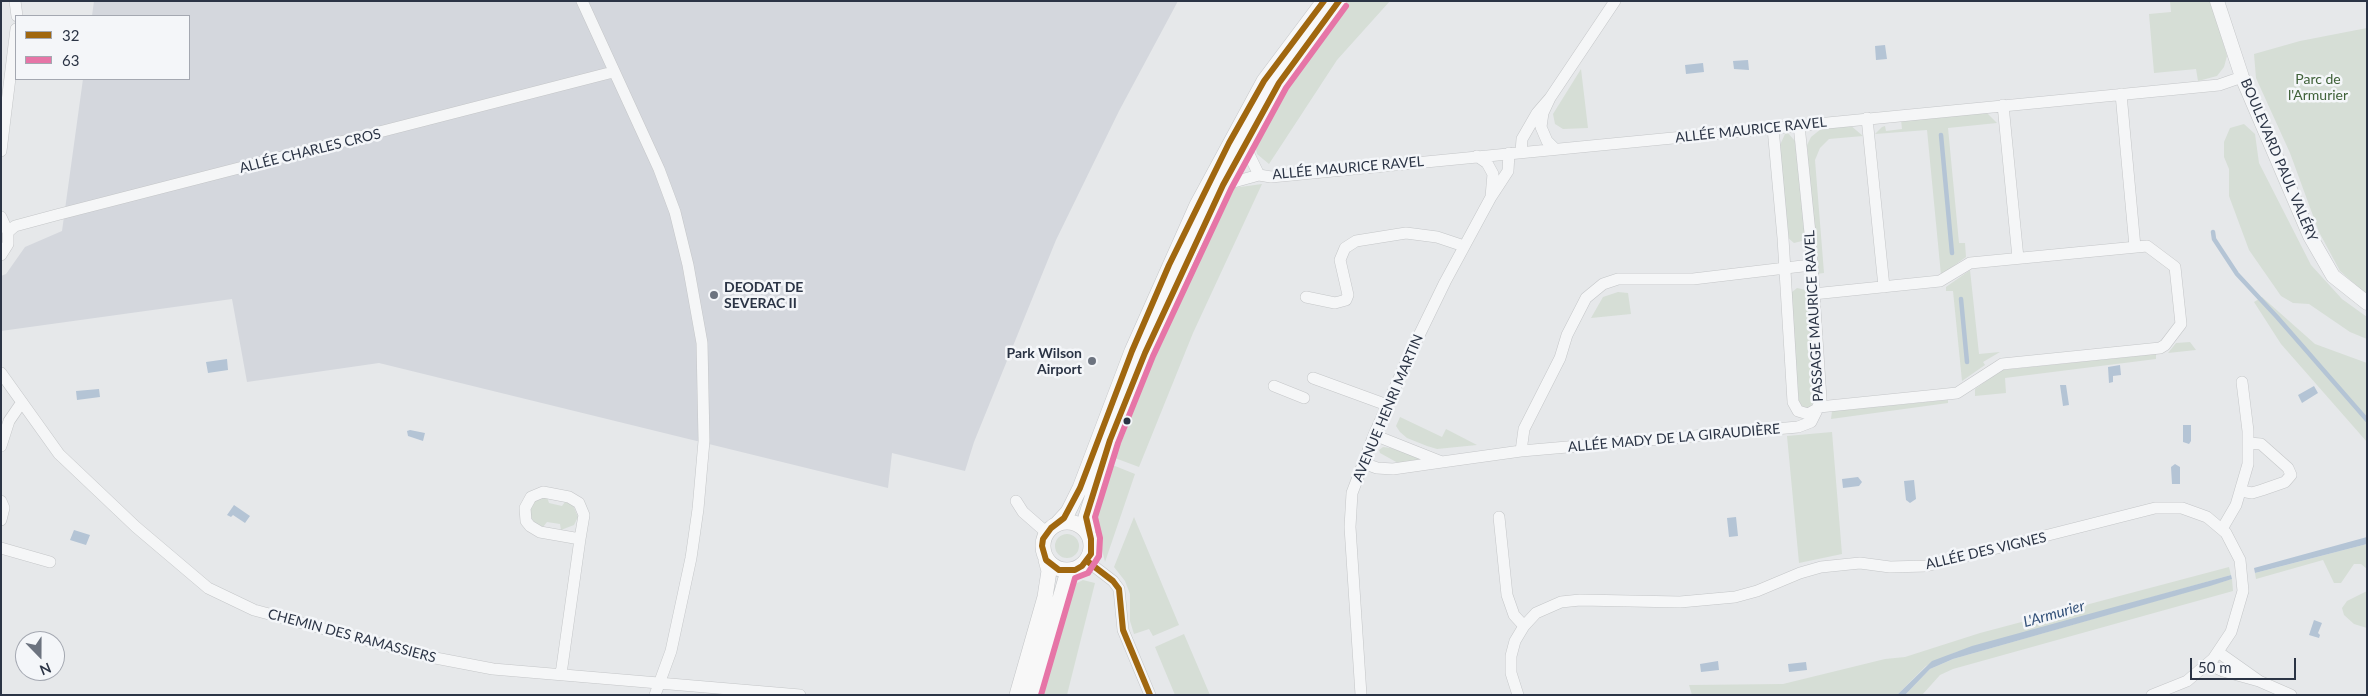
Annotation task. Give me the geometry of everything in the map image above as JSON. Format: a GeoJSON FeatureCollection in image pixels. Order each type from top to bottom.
{"type":"FeatureCollection","features":[{"type":"Feature","properties":{"kind":"main road"},"geometry":{"type":"LineString","coordinates":[[1017,695],[1045,597],[1049,571],[1042,546],[1052,528],[1068,512],[1080,488],[1132,351],[1198,205],[1264,81],[1324,1]]}},
{"type":"Feature","properties":{"kind":"main road"},"geometry":{"type":"LineString","coordinates":[[1046,560],[1059,570],[1068,571],[1082,566],[1087,561],[1092,547],[1088,532],[1087,512],[1110,440],[1152,336],[1222,185],[1244,144],[1279,83],[1339,1]]}},
{"type":"Feature","properties":{"kind":"main road"},"geometry":{"type":"LineString","coordinates":[[1052,528],[1064,522],[1077,524],[1088,532]]}},
{"type":"Feature","properties":{"kind":"main road"},"geometry":{"type":"LineString","coordinates":[[1032,695],[1068,571]]}},
{"type":"Feature","properties":{"kind":"street"},"geometry":{"type":"LineString","coordinates":[[15,1],[17,15]]}},
{"type":"Feature","properties":{"kind":"street"},"geometry":{"type":"LineString","coordinates":[[582,1],[659,169],[675,212],[690,273],[702,343],[704,440],[698,509],[682,602],[671,651],[655,695]]}},
{"type":"Feature","properties":{"kind":"street","name":"AVENUE HENRI MARTIN"},"geometry":{"type":"LineString","coordinates":[[1361,695],[1349,516],[1352,493],[1387,405],[1464,246],[1491,197],[1508,171],[1522,139],[1537,113],[1550,98],[1615,1]]}},
{"type":"Feature","properties":{"kind":"street","name":"BOULEVARD PAUL VALÉRY"},"geometry":{"type":"LineString","coordinates":[[2217,1],[2242,77],[2310,236],[2333,276],[2367,302]]}},
{"type":"Feature","properties":{"kind":"street"},"geometry":{"type":"LineString","coordinates":[[1,151],[4,102],[15,35]]}},
{"type":"Feature","properties":{"kind":"street","name":"ALLÉE CHARLES CROS"},"geometry":{"type":"LineString","coordinates":[[8,232],[15,226],[613,72]]}},
{"type":"Feature","properties":{"kind":"street","name":"ALLÉE MAURICE RAVEL"},"geometry":{"type":"LineString","coordinates":[[1222,185],[1259,175],[1271,177],[2218,85],[2242,77]]}},
{"type":"Feature","properties":{"kind":"street"},"geometry":{"type":"LineString","coordinates":[[2121,94],[2135,247]]}},
{"type":"Feature","properties":{"kind":"street","name":"AVENUE HENRI MARTIN"},"geometry":{"type":"LineString","coordinates":[[1550,98],[1543,113],[1541,127],[1547,141],[1556,149]]}},
{"type":"Feature","properties":{"kind":"street"},"geometry":{"type":"LineString","coordinates":[[2003,105],[2018,258]]}},
{"type":"Feature","properties":{"kind":"street"},"geometry":{"type":"LineString","coordinates":[[1867,118],[1884,287]]}},
{"type":"Feature","properties":{"kind":"street","name":"PASSAGE MAURICE RAVEL"},"geometry":{"type":"LineString","coordinates":[[1773,128],[1793,402],[1798,411],[1808,414],[1818,408],[1821,399],[1810,233],[1800,125]]}},
{"type":"Feature","properties":{"kind":"street","name":"ALLÉE MAURICE RAVEL"},"geometry":{"type":"LineString","coordinates":[[1244,144],[1259,175]]}},
{"type":"Feature","properties":{"kind":"street","name":"AVENUE HENRI MARTIN"},"geometry":{"type":"LineString","coordinates":[[1477,156],[1487,163],[1493,174],[1491,197]]}},
{"type":"Feature","properties":{"kind":"street"},"geometry":{"type":"LineString","coordinates":[[1,217],[8,232],[8,244],[1,256]]}},
{"type":"Feature","properties":{"kind":"street"},"geometry":{"type":"LineString","coordinates":[[1306,297],[1335,303],[1346,300],[1348,296],[1340,260],[1345,248],[1356,241],[1406,233],[1437,237],[1464,246]]}},
{"type":"Feature","properties":{"kind":"street"},"geometry":{"type":"LineString","coordinates":[[1813,294],[1940,282],[1970,264],[2149,246],[2175,267],[2180,326],[2162,348],[2002,364],[1956,393],[1818,408]]}},
{"type":"Feature","properties":{"kind":"street"},"geometry":{"type":"LineString","coordinates":[[1521,451],[1524,430],[1560,358],[1567,335],[1586,298],[1599,286],[1618,279],[1693,279],[1811,265]]}},
{"type":"Feature","properties":{"kind":"street","name":"CHEMIN DES RAMASSIERS"},"geometry":{"type":"LineString","coordinates":[[1,373],[59,454],[136,527],[208,588],[254,610],[426,656],[493,668],[800,695]]}},
{"type":"Feature","properties":{"kind":"street"},"geometry":{"type":"LineString","coordinates":[[1313,378],[1387,405]]}},
{"type":"Feature","properties":{"kind":"street"},"geometry":{"type":"LineString","coordinates":[[2222,529],[2241,491],[2248,464],[2249,443],[2242,382]]}},
{"type":"Feature","properties":{"kind":"street"},"geometry":{"type":"LineString","coordinates":[[1274,386],[1304,398]]}},
{"type":"Feature","properties":{"kind":"street"},"geometry":{"type":"LineString","coordinates":[[1,446],[9,421],[22,402]]}},
{"type":"Feature","properties":{"kind":"street","name":"ALLÉE MADY DE LA GIRAUDIÈRE"},"geometry":{"type":"LineString","coordinates":[[1363,463],[1377,468],[1393,469],[1521,451],[1798,427],[1815,418],[1818,408]]}},
{"type":"Feature","properties":{"kind":"street"},"geometry":{"type":"LineString","coordinates":[[1374,435],[1442,462]]}},
{"type":"Feature","properties":{"kind":"street"},"geometry":{"type":"LineString","coordinates":[[2241,491],[2252,493],[2262,490],[2284,482],[2291,475],[2288,468],[2261,444],[2249,443]]}},
{"type":"Feature","properties":{"kind":"street"},"geometry":{"type":"LineString","coordinates":[[561,674],[584,515],[575,499],[543,492],[531,497],[527,502],[526,520],[534,530],[580,539]]}},
{"type":"Feature","properties":{"kind":"street"},"geometry":{"type":"LineString","coordinates":[[1016,501],[1023,512],[1052,528]]}},
{"type":"Feature","properties":{"kind":"street"},"geometry":{"type":"LineString","coordinates":[[1,502],[4,508],[1,520]]}},
{"type":"Feature","properties":{"kind":"street","name":"ALLÉE DES VIGNES"},"geometry":{"type":"LineString","coordinates":[[1518,695],[1511,674],[1511,656],[1515,641],[1524,626],[1536,613],[1561,602],[1580,600],[1680,602],[1735,597],[1757,591],[1812,568],[1845,564],[1910,567],[1944,563],[2160,507],[2191,510],[2207,517],[2222,529],[2236,551],[2244,585],[2234,623],[2218,652],[2208,664],[2186,680],[2152,695]]}},
{"type":"Feature","properties":{"kind":"street"},"geometry":{"type":"LineString","coordinates":[[1499,517],[1507,595],[1514,615],[1524,626]]}},
{"type":"Feature","properties":{"kind":"street"},"geometry":{"type":"LineString","coordinates":[[1,548],[50,562]]}},
{"type":"Feature","properties":{"kind":"street"},"geometry":{"type":"LineString","coordinates":[[1087,561],[1114,582],[1119,589],[1123,630],[1150,695]]}},
{"type":"Feature","properties":{"kind":"street"},"geometry":{"type":"LineString","coordinates":[[2218,652],[2260,681]]}},
{"type":"Feature","properties":{"kind":"street"},"geometry":{"type":"LineString","coordinates":[[2208,664],[2224,671],[2260,681],[2291,695]]}},
{"type":"Feature","properties":{"kind":"shaded area"},"geometry":{"type":"Polygon","coordinates":[[[94,1],[1178,1],[1119,111],[1056,240],[974,442],[965,471],[892,453],[888,488],[379,363],[247,382],[232,299],[1,331],[1,276],[6,274],[25,247],[62,231],[83,80],[190,80],[190,15],[92,15],[94,1]]]}},
{"type":"Feature","properties":{"kind":"green space"},"geometry":{"type":"Polygon","coordinates":[[[1344,1],[1390,1],[1337,60],[1269,164],[1257,154],[1254,140],[1269,108],[1344,1]]]}},
{"type":"Feature","properties":{"kind":"green space"},"geometry":{"type":"Polygon","coordinates":[[[2170,1],[2211,1],[2227,56],[2224,67],[2217,76],[2198,81],[2196,69],[2154,73],[2149,14],[2171,12],[2170,1]]]}},
{"type":"Feature","properties":{"kind":"green space","name":"Parc de l'Armurier"},"geometry":{"type":"Polygon","coordinates":[[[2367,28],[2367,295],[2340,271],[2319,232],[2290,153],[2256,78],[2254,54],[2300,41],[2367,28]]]}},
{"type":"Feature","properties":{"kind":"green space"},"geometry":{"type":"Polygon","coordinates":[[[1581,69],[1588,128],[1563,129],[1555,124],[1553,114],[1581,69]]]}},
{"type":"Feature","properties":{"kind":"green space"},"geometry":{"type":"Polygon","coordinates":[[[1986,112],[1997,123],[1948,128],[1959,243],[1965,243],[1966,257],[1941,275],[1927,130],[1875,134],[1885,126],[1886,131],[1902,129],[1901,120],[1986,112]]]}},
{"type":"Feature","properties":{"kind":"green space"},"geometry":{"type":"Polygon","coordinates":[[[2244,124],[2255,134],[2259,163],[2311,265],[2342,299],[2367,317],[2367,339],[2350,332],[2309,304],[2293,303],[2281,296],[2249,250],[2229,196],[2229,169],[2224,157],[2224,142],[2230,128],[2244,124]]]}},
{"type":"Feature","properties":{"kind":"green space"},"geometry":{"type":"Polygon","coordinates":[[[1850,125],[1863,136],[1829,139],[1820,148],[1815,160],[1824,273],[1816,274],[1807,145],[1811,137],[1821,129],[1850,125]]]}},
{"type":"Feature","properties":{"kind":"green space"},"geometry":{"type":"Polygon","coordinates":[[[1788,133],[1795,141],[1805,238],[1794,243],[1787,237],[1780,145],[1785,134],[1788,133]]]}},
{"type":"Feature","properties":{"kind":"green space"},"geometry":{"type":"Polygon","coordinates":[[[1262,184],[1193,333],[1139,467],[1115,458],[1132,416],[1127,413],[1169,312],[1228,192],[1233,188],[1262,184]]]}},
{"type":"Feature","properties":{"kind":"green space"},"geometry":{"type":"Polygon","coordinates":[[[1970,270],[1979,354],[2000,352],[1983,362],[1985,365],[1962,381],[1953,291],[1946,291],[1946,287],[1970,270]]]}},
{"type":"Feature","properties":{"kind":"green space"},"geometry":{"type":"Polygon","coordinates":[[[1797,288],[1806,290],[1809,297],[1816,400],[1808,409],[1799,405],[1790,297],[1797,288]]]}},
{"type":"Feature","properties":{"kind":"green space"},"geometry":{"type":"Polygon","coordinates":[[[1618,292],[1628,293],[1631,314],[1591,318],[1603,297],[1618,292]]]}},
{"type":"Feature","properties":{"kind":"green space"},"geometry":{"type":"Polygon","coordinates":[[[2262,297],[2315,344],[2367,363],[2367,442],[2281,344],[2254,302],[2262,297]]]}},
{"type":"Feature","properties":{"kind":"green space"},"geometry":{"type":"Polygon","coordinates":[[[2190,342],[2196,350],[2168,353],[2176,343],[2190,342]]]}},
{"type":"Feature","properties":{"kind":"green space"},"geometry":{"type":"Polygon","coordinates":[[[2156,354],[2156,359],[2005,378],[2006,393],[1975,396],[1975,389],[2002,370],[2156,354]]]}},
{"type":"Feature","properties":{"kind":"green space"},"geometry":{"type":"Polygon","coordinates":[[[1948,400],[1948,403],[1831,419],[1832,411],[1948,400]]]}},
{"type":"Feature","properties":{"kind":"green space"},"geometry":{"type":"Polygon","coordinates":[[[1400,417],[1442,437],[1446,429],[1477,445],[1437,449],[1427,446],[1407,438],[1400,432],[1396,426],[1400,417]]]}},
{"type":"Feature","properties":{"kind":"green space"},"geometry":{"type":"Polygon","coordinates":[[[1832,432],[1842,554],[1799,563],[1787,436],[1832,432]]]}},
{"type":"Feature","properties":{"kind":"green space"},"geometry":{"type":"Polygon","coordinates":[[[1383,447],[1422,459],[1398,463],[1380,453],[1379,450],[1383,447]]]}},
{"type":"Feature","properties":{"kind":"green space"},"geometry":{"type":"Polygon","coordinates":[[[1110,464],[1135,474],[1105,562],[1093,514],[1110,464]]]}},
{"type":"Feature","properties":{"kind":"green space"},"geometry":{"type":"Polygon","coordinates":[[[542,497],[547,497],[549,503],[562,506],[565,502],[573,505],[578,517],[574,525],[561,530],[560,524],[547,522],[543,527],[536,524],[531,518],[530,510],[534,502],[542,497]]]}},
{"type":"Feature","properties":{"kind":"green space"},"geometry":{"type":"Polygon","coordinates":[[[1134,517],[1179,625],[1153,636],[1149,629],[1134,634],[1130,621],[1130,594],[1125,581],[1114,567],[1134,517]]]}},
{"type":"Feature","properties":{"kind":"green space"},"geometry":{"type":"Polygon","coordinates":[[[1067,534],[1076,537],[1079,546],[1076,555],[1067,558],[1058,555],[1055,546],[1058,537],[1067,534]]]}},
{"type":"Feature","properties":{"kind":"green space"},"geometry":{"type":"Polygon","coordinates":[[[2367,544],[2367,569],[2361,564],[2354,564],[2341,583],[2334,583],[2323,560],[2256,579],[2255,573],[2367,544]]]}},
{"type":"Feature","properties":{"kind":"green space"},"geometry":{"type":"Polygon","coordinates":[[[2229,567],[2231,575],[1956,652],[1926,666],[1897,695],[1692,695],[1689,685],[1783,684],[1885,659],[1905,657],[1980,633],[2229,567]]]}},
{"type":"Feature","properties":{"kind":"green space"},"geometry":{"type":"Polygon","coordinates":[[[2232,579],[2233,591],[1953,669],[1940,675],[1922,695],[1905,695],[1930,669],[1953,659],[2232,579]]]}},
{"type":"Feature","properties":{"kind":"green space"},"geometry":{"type":"Polygon","coordinates":[[[1083,580],[1095,583],[1067,695],[1037,695],[1071,586],[1083,580]]]}},
{"type":"Feature","properties":{"kind":"green space"},"geometry":{"type":"Polygon","coordinates":[[[2367,591],[2367,628],[2354,624],[2344,615],[2342,608],[2347,601],[2367,591]]]}},
{"type":"Feature","properties":{"kind":"green space"},"geometry":{"type":"Polygon","coordinates":[[[1184,634],[1210,695],[1175,695],[1155,647],[1184,634]]]}},
{"type":"Feature","properties":{"kind":"water"},"geometry":{"type":"Polygon","coordinates":[[[1885,45],[1887,59],[1876,60],[1875,46],[1885,45]]]}},
{"type":"Feature","properties":{"kind":"water"},"geometry":{"type":"Polygon","coordinates":[[[1748,60],[1749,70],[1734,69],[1733,61],[1748,60]]]}},
{"type":"Feature","properties":{"kind":"water"},"geometry":{"type":"Polygon","coordinates":[[[1703,63],[1704,72],[1686,74],[1685,65],[1703,63]]]}},
{"type":"Feature","properties":{"kind":"water"},"geometry":{"type":"Polygon","coordinates":[[[227,359],[228,370],[208,373],[206,362],[227,359]]]}},
{"type":"Feature","properties":{"kind":"water"},"geometry":{"type":"Polygon","coordinates":[[[2120,365],[2121,375],[2113,376],[2113,382],[2109,383],[2108,367],[2120,365]]]}},
{"type":"Feature","properties":{"kind":"water"},"geometry":{"type":"Polygon","coordinates":[[[2060,385],[2066,385],[2069,405],[2063,406],[2060,385]]]}},
{"type":"Feature","properties":{"kind":"water"},"geometry":{"type":"Polygon","coordinates":[[[2314,386],[2318,393],[2302,403],[2298,395],[2314,386]]]}},
{"type":"Feature","properties":{"kind":"water"},"geometry":{"type":"Polygon","coordinates":[[[99,389],[100,397],[77,400],[76,391],[99,389]]]}},
{"type":"Feature","properties":{"kind":"water"},"geometry":{"type":"Polygon","coordinates":[[[2183,425],[2191,425],[2191,441],[2189,444],[2183,442],[2183,425]]]}},
{"type":"Feature","properties":{"kind":"water"},"geometry":{"type":"Polygon","coordinates":[[[407,431],[425,433],[423,441],[408,436],[407,431]]]}},
{"type":"Feature","properties":{"kind":"water"},"geometry":{"type":"Polygon","coordinates":[[[2175,464],[2180,467],[2180,484],[2172,484],[2171,467],[2175,464]]]}},
{"type":"Feature","properties":{"kind":"water"},"geometry":{"type":"Polygon","coordinates":[[[1858,477],[1862,482],[1859,486],[1843,488],[1842,479],[1858,477]]]}},
{"type":"Feature","properties":{"kind":"water"},"geometry":{"type":"Polygon","coordinates":[[[1914,480],[1916,499],[1910,503],[1906,500],[1904,481],[1914,480]]]}},
{"type":"Feature","properties":{"kind":"water"},"geometry":{"type":"Polygon","coordinates":[[[234,505],[250,516],[245,523],[233,515],[231,517],[227,515],[234,505]]]}},
{"type":"Feature","properties":{"kind":"water"},"geometry":{"type":"Polygon","coordinates":[[[1736,517],[1738,536],[1729,537],[1727,518],[1736,517]]]}},
{"type":"Feature","properties":{"kind":"water"},"geometry":{"type":"Polygon","coordinates":[[[74,530],[90,535],[86,545],[70,540],[74,530]]]}},
{"type":"Feature","properties":{"kind":"water"},"geometry":{"type":"Polygon","coordinates":[[[2367,537],[2367,544],[2255,573],[2254,568],[2367,537]]]}},
{"type":"Feature","properties":{"kind":"water"},"geometry":{"type":"Polygon","coordinates":[[[2231,575],[2232,579],[2210,586],[1953,659],[1930,669],[1905,695],[1897,695],[1932,661],[1972,646],[2231,575]]]}},
{"type":"Feature","properties":{"kind":"water"},"geometry":{"type":"Polygon","coordinates":[[[2314,620],[2322,623],[2318,633],[2320,635],[2319,638],[2309,635],[2314,620]]]}},
{"type":"Feature","properties":{"kind":"water"},"geometry":{"type":"Polygon","coordinates":[[[1718,661],[1719,670],[1701,672],[1700,664],[1718,661]]]}},
{"type":"Feature","properties":{"kind":"water"},"geometry":{"type":"Polygon","coordinates":[[[1806,662],[1807,670],[1789,672],[1788,664],[1806,662]]]}},
{"type":"Feature","properties":{"kind":"waterway"},"geometry":{"type":"LineString","coordinates":[[1941,135],[1952,253]]}},
{"type":"Feature","properties":{"kind":"waterway"},"geometry":{"type":"LineString","coordinates":[[2213,232],[2214,239],[2237,274],[2367,420]]}},
{"type":"Feature","properties":{"kind":"waterway"},"geometry":{"type":"LineString","coordinates":[[1961,299],[1967,362]]}},
{"type":"Feature","properties":{"kind":"transit line","name":"32"},"geometry":{"type":"LineString","coordinates":[[1324,1],[1264,81],[1229,143],[1169,265],[1132,351],[1080,488],[1064,518],[1051,528],[1043,539],[1042,546],[1046,560],[1059,570],[1075,570],[1082,566],[1091,554],[1091,539],[1086,517],[1110,440],[1145,353],[1223,185],[1279,83],[1339,1]]}},
{"type":"Feature","properties":{"kind":"transit line","name":"63"},"geometry":{"type":"LineString","coordinates":[[1041,695],[1075,578],[1088,573],[1099,556],[1100,538],[1095,517],[1118,443],[1153,356],[1231,189],[1286,88],[1346,6]]}},
{"type":"Feature","properties":{"kind":"transit line","name":"32"},"geometry":{"type":"LineString","coordinates":[[1087,561],[1113,581],[1119,589],[1123,630],[1150,695]]}},
{"type":"Feature","properties":{"kind":"place","name":"DEODAT DE SEVERAC II"},"geometry":{"type":"Point","coordinates":[714,295]}},
{"type":"Feature","properties":{"kind":"place","name":"Park Wilson Airport"},"geometry":{"type":"Point","coordinates":[1092,361]}},
{"type":"Feature","properties":{"kind":"water label","name":"L'Armurier"},"geometry":{"type":"Point","coordinates":[2054,614]}}]}
